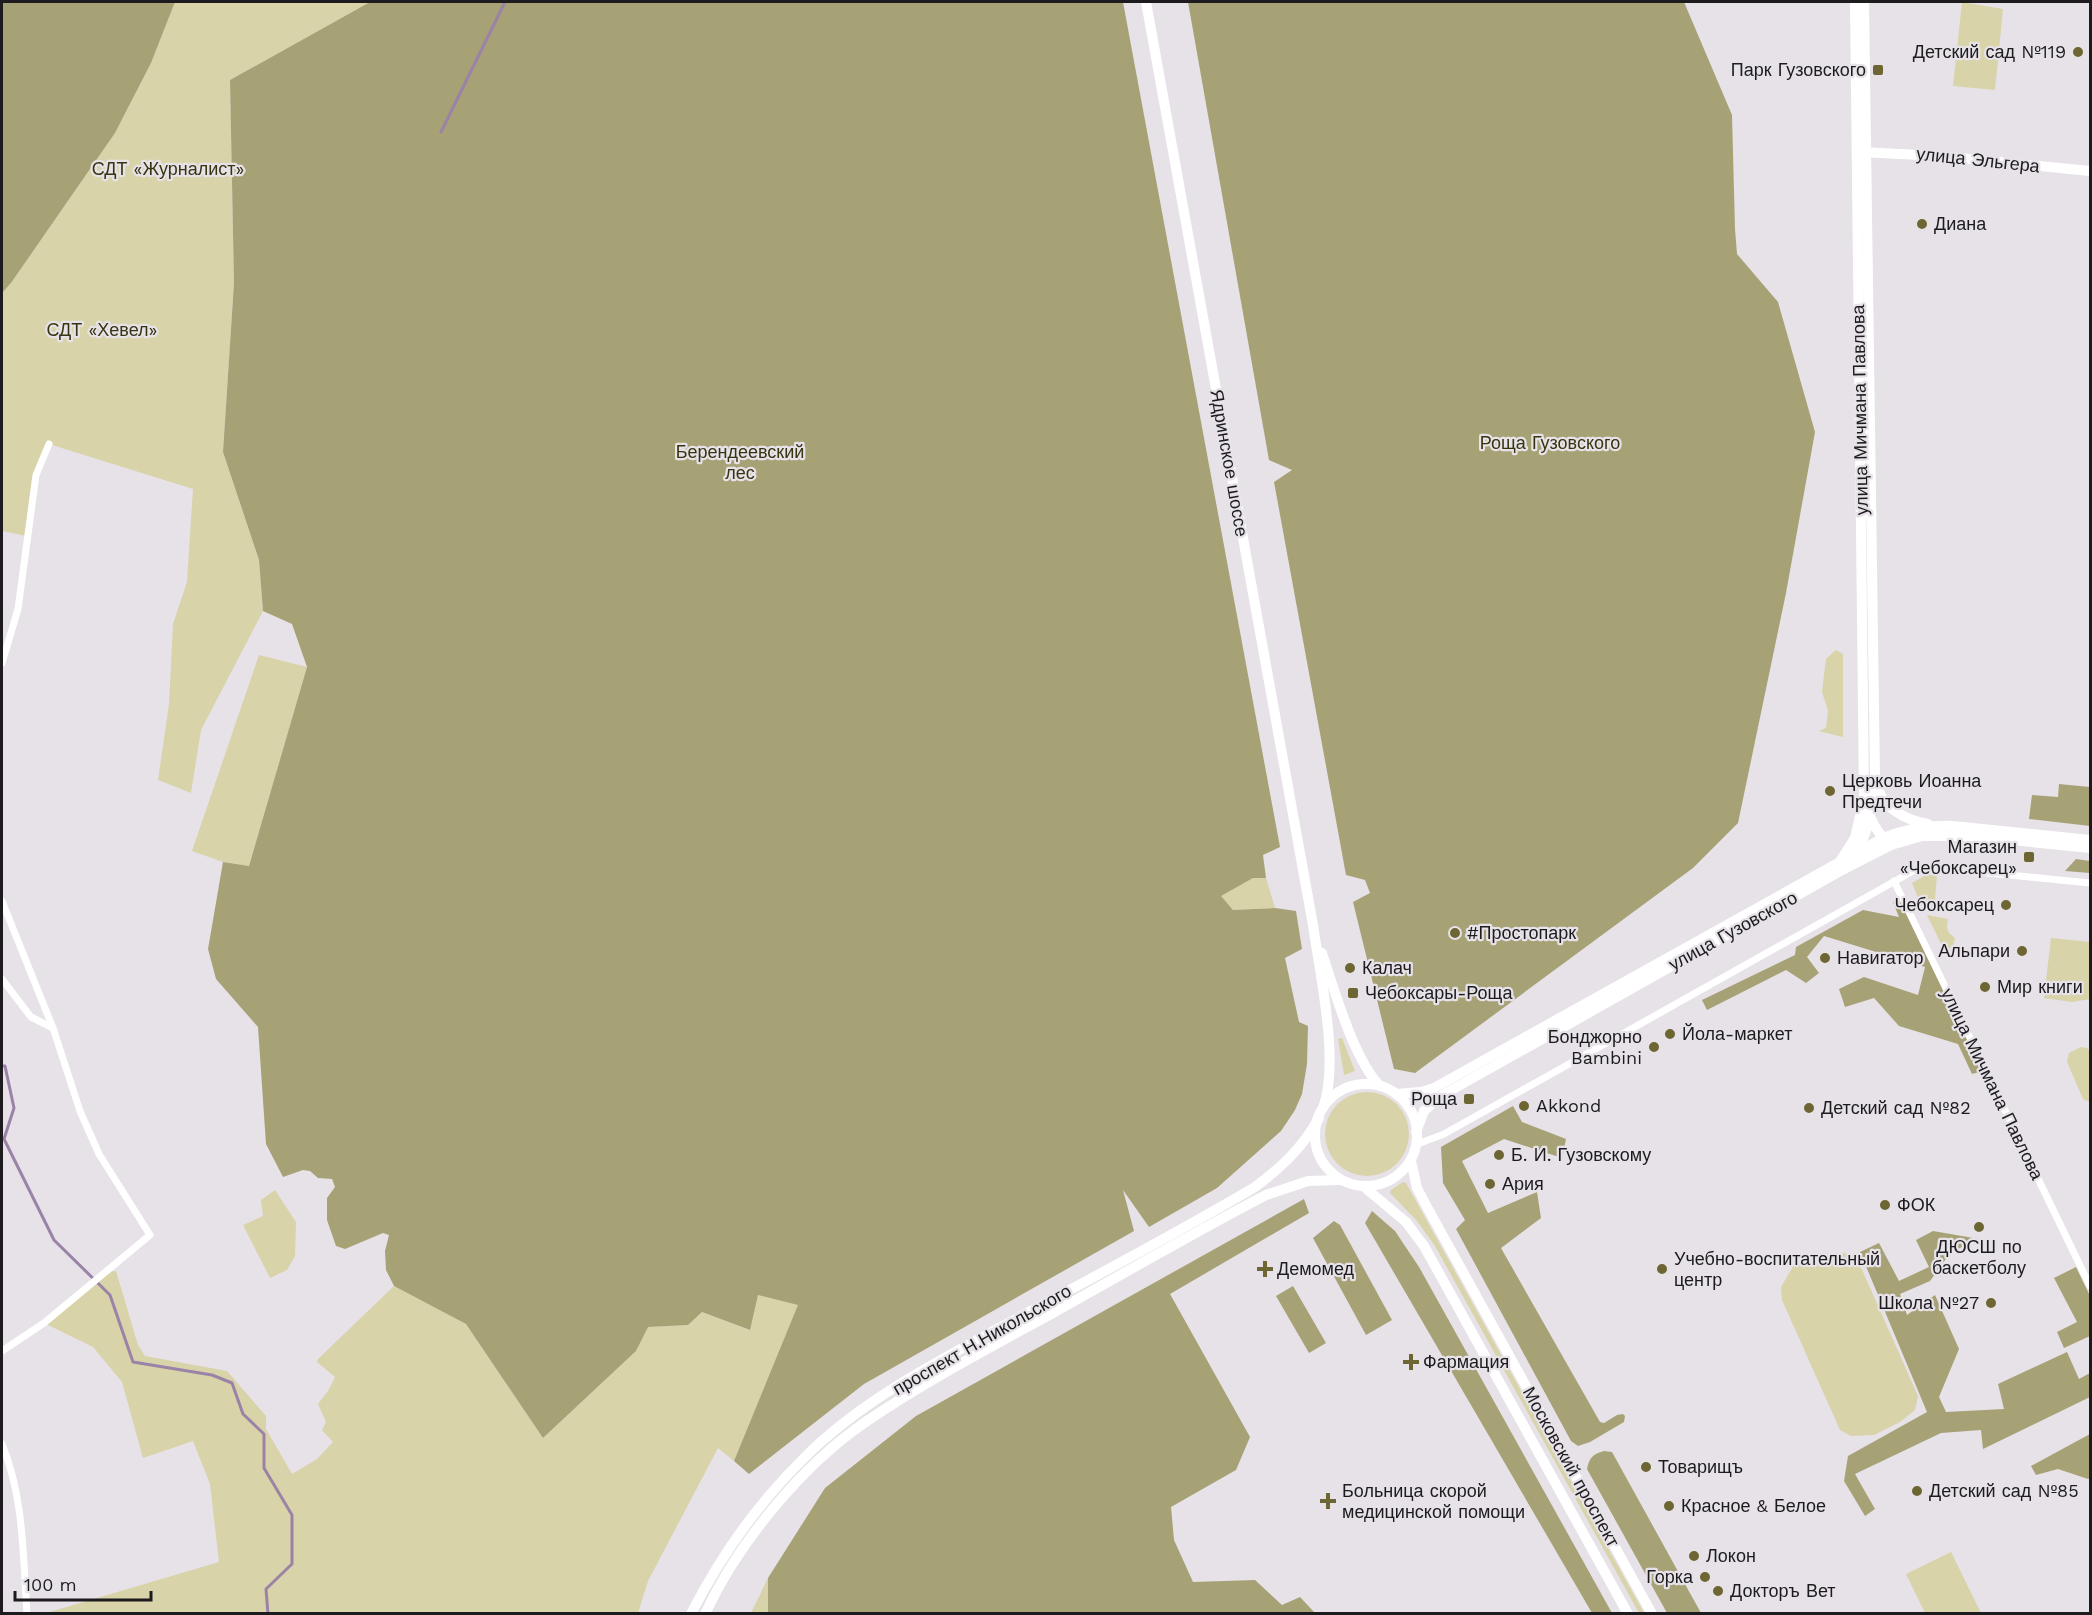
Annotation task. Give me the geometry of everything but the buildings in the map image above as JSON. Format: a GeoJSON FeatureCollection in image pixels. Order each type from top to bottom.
{"type":"FeatureCollection","features":[{"type":"Feature","properties":{"kind":"main road","name":"Ядринское шоссе"},"geometry":{"type":"LineString","coordinates":[[1146,2],[1313,925],[1329,1046],[1329,1088],[1321,1113]]}},
{"type":"Feature","properties":{"kind":"main road","name":"улица Мичмана Павлова"},"geometry":{"type":"LineString","coordinates":[[1854,2],[1860,27]]}},
{"type":"Feature","properties":{"kind":"main road","name":"улица Мичмана Павлова"},"geometry":{"type":"LineString","coordinates":[[1842,866],[1857,854],[1866,834],[1875,777],[1870,757],[1869,737],[1860,27],[1864,2]]}},
{"type":"Feature","properties":{"kind":"main road","name":"улица Эльгера"},"geometry":{"type":"LineString","coordinates":[[1861,152],[1939,156],[2091,171]]}},
{"type":"Feature","properties":{"kind":"main road","name":"улица Мичмана Павлова"},"geometry":{"type":"LineString","coordinates":[[1870,757],[1864,797],[1870,818]]}},
{"type":"Feature","properties":{"kind":"main road"},"geometry":{"type":"LineString","coordinates":[[1875,777],[1879,794],[1888,806],[1907,818],[1936,825]]}},
{"type":"Feature","properties":{"kind":"main road"},"geometry":{"type":"LineString","coordinates":[[1842,866],[1855,838],[1864,797]]}},
{"type":"Feature","properties":{"kind":"main road"},"geometry":{"type":"LineString","coordinates":[[1870,818],[1887,842]]}},
{"type":"Feature","properties":{"kind":"main road","name":"улица Гузовского"},"geometry":{"type":"LineString","coordinates":[[1396,1094],[1421,1092],[1434,1088],[1842,866],[1917,828],[1936,825],[2091,848]]}},
{"type":"Feature","properties":{"kind":"main road","name":"улица Гузовского"},"geometry":{"type":"LineString","coordinates":[[1857,854],[1887,842],[1938,835],[2091,840]]}},
{"type":"Feature","properties":{"kind":"main road","name":"улица Гузовского"},"geometry":{"type":"LineString","coordinates":[[1416,1132],[1424,1111],[1439,1097],[1842,866]]}},
{"type":"Feature","properties":{"kind":"main road","name":"Ядринское шоссе"},"geometry":{"type":"LineString","coordinates":[[1313,925],[1362,1061],[1372,1078],[1380,1086]]}},
{"type":"Feature","properties":{"kind":"main road"},"geometry":{"type":"LineString","coordinates":[[1360,1084],[1380,1086],[1396,1094],[1412,1113],[1416,1132],[1411,1161],[1387,1182],[1363,1186],[1339,1180],[1325,1168],[1318,1152],[1317,1130],[1321,1113],[1335,1093],[1360,1084]]}},
{"type":"Feature","properties":{"kind":"main road","name":"проспект Н.Никольского"},"geometry":{"type":"LineString","coordinates":[[691,1614],[722,1559],[750,1519],[806,1455],[833,1432],[905,1382],[968,1345],[1255,1187],[1293,1154],[1310,1134],[1321,1113]]}},
{"type":"Feature","properties":{"kind":"main road","name":"Московский проспект"},"geometry":{"type":"LineString","coordinates":[[1411,1161],[1417,1188],[1427,1207],[1652,1614]]}},
{"type":"Feature","properties":{"kind":"main road","name":"проспект Н.Никольского"},"geometry":{"type":"LineString","coordinates":[[705,1614],[745,1546],[780,1501],[821,1458],[866,1422],[933,1380],[1266,1195],[1308,1181],[1339,1180]]}},
{"type":"Feature","properties":{"kind":"main road","name":"Московский проспект"},"geometry":{"type":"LineString","coordinates":[[1363,1186],[1406,1222],[1424,1246],[1628,1614]]}},
{"type":"Feature","properties":{"kind":"street"},"geometry":{"type":"LineString","coordinates":[[2,663],[18,609],[36,475],[49,444]]}},
{"type":"Feature","properties":{"kind":"street"},"geometry":{"type":"LineString","coordinates":[[1415,1145],[1444,1134],[1913,871],[1930,867],[2091,883]]}},
{"type":"Feature","properties":{"kind":"street","name":"улица Мичмана Павлова"},"geometry":{"type":"LineString","coordinates":[[1894,881],[2091,1287]]}},
{"type":"Feature","properties":{"kind":"street"},"geometry":{"type":"LineString","coordinates":[[2,901],[53,1028],[80,1111],[99,1154],[150,1235],[44,1323],[2,1351]]}},
{"type":"Feature","properties":{"kind":"street"},"geometry":{"type":"LineString","coordinates":[[2,979],[31,1017],[53,1028]]}},
{"type":"Feature","properties":{"kind":"street"},"geometry":{"type":"LineString","coordinates":[[2,1444],[19,1509],[27,1614]]}},
{"type":"Feature","properties":{"kind":"green space"},"geometry":{"type":"Polygon","coordinates":[[[2,2],[175,2],[151,63],[115,133],[2,293],[2,2]]]}},
{"type":"Feature","properties":{"kind":"green space"},"geometry":{"type":"Polygon","coordinates":[[[175,2],[370,2],[230,80],[234,283],[223,452],[259,560],[263,611],[201,730],[191,793],[158,780],[169,704],[173,624],[187,582],[193,489],[49,444],[36,475],[27,536],[2,531],[2,293],[115,133],[151,63],[175,2]]]}},
{"type":"Feature","properties":{"kind":"green space","name":"Берендеевский лес"},"geometry":{"type":"Polygon","coordinates":[[[370,2],[1123,2],[1280,847],[1263,855],[1266,878],[1253,878],[1221,896],[1233,910],[1275,908],[1296,911],[1302,949],[1285,958],[1299,1022],[1308,1026],[1307,1064],[1302,1094],[1295,1110],[1281,1131],[1217,1188],[1149,1227],[1123,1190],[1134,1231],[864,1384],[749,1474],[734,1461],[798,1305],[758,1295],[750,1330],[702,1312],[688,1325],[648,1327],[636,1351],[543,1438],[466,1324],[394,1286],[386,1270],[385,1251],[389,1235],[383,1233],[345,1249],[336,1246],[327,1220],[327,1198],[335,1187],[332,1179],[318,1178],[310,1171],[303,1170],[283,1177],[266,1144],[258,1027],[216,979],[208,949],[223,862],[249,866],[307,667],[292,624],[263,611],[259,560],[223,452],[234,283],[230,80],[370,2]]]}},
{"type":"Feature","properties":{"kind":"green space","name":"Роща Гузовского"},"geometry":{"type":"Polygon","coordinates":[[[1188,2],[1684,2],[1732,115],[1737,254],[1778,302],[1815,432],[1786,593],[1738,823],[1693,868],[1415,1073],[1394,1069],[1353,902],[1370,893],[1365,880],[1346,875],[1274,482],[1292,470],[1269,460],[1188,2]]]}},
{"type":"Feature","properties":{"kind":"green space"},"geometry":{"type":"Polygon","coordinates":[[[1962,2],[2003,9],[1995,90],[1953,86],[1962,2]]]}},
{"type":"Feature","properties":{"kind":"green space"},"geometry":{"type":"Polygon","coordinates":[[[1836,650],[1843,654],[1843,737],[1819,731],[1826,728],[1828,711],[1822,692],[1826,659],[1836,650]]]}},
{"type":"Feature","properties":{"kind":"green space"},"geometry":{"type":"Polygon","coordinates":[[[259,655],[307,667],[249,866],[223,862],[192,851],[259,655]]]}},
{"type":"Feature","properties":{"kind":"green space"},"geometry":{"type":"Polygon","coordinates":[[[2059,784],[2090,787],[2090,826],[2029,819],[2032,795],[2058,797],[2059,784]]]}},
{"type":"Feature","properties":{"kind":"green space"},"geometry":{"type":"Polygon","coordinates":[[[2076,859],[2090,861],[2090,873],[2065,871],[2076,859]]]}},
{"type":"Feature","properties":{"kind":"green space"},"geometry":{"type":"Polygon","coordinates":[[[1926,875],[1937,875],[1934,912],[1923,910],[1912,883],[1926,875]]]}},
{"type":"Feature","properties":{"kind":"green space"},"geometry":{"type":"Polygon","coordinates":[[[1253,878],[1266,878],[1275,908],[1233,910],[1220,896],[1253,878]]]}},
{"type":"Feature","properties":{"kind":"green space"},"geometry":{"type":"Polygon","coordinates":[[[1901,899],[1983,1071],[1972,1074],[1958,1044],[1899,1026],[1874,998],[1845,1007],[1839,989],[1864,977],[1918,995],[1925,967],[1824,936],[1807,957],[1819,973],[1806,983],[1786,970],[1707,1010],[1702,1000],[1795,955],[1796,947],[1863,910],[1899,917],[1893,902],[1901,899]]]}},
{"type":"Feature","properties":{"kind":"green space"},"geometry":{"type":"Polygon","coordinates":[[[1927,915],[1948,919],[1948,930],[1955,938],[1953,947],[1944,950],[1927,915]]]}},
{"type":"Feature","properties":{"kind":"green space"},"geometry":{"type":"Polygon","coordinates":[[[2051,938],[2090,942],[2090,999],[2072,1002],[2044,998],[2051,938]]]}},
{"type":"Feature","properties":{"kind":"green space"},"geometry":{"type":"Polygon","coordinates":[[[1342,1038],[1355,1071],[1344,1075],[1338,1039],[1342,1038]]]}},
{"type":"Feature","properties":{"kind":"green space"},"geometry":{"type":"Polygon","coordinates":[[[2081,1047],[2090,1051],[2090,1102],[2083,1099],[2067,1062],[2069,1053],[2081,1047]]]}},
{"type":"Feature","properties":{"kind":"green space"},"geometry":{"type":"Polygon","coordinates":[[[1367,1092],[1383,1095],[1397,1104],[1406,1118],[1409,1134],[1406,1150],[1397,1164],[1383,1173],[1367,1176],[1351,1173],[1337,1164],[1328,1150],[1325,1134],[1328,1118],[1337,1104],[1351,1095],[1367,1092]]]}},
{"type":"Feature","properties":{"kind":"green space"},"geometry":{"type":"Polygon","coordinates":[[[1513,1106],[1522,1122],[1566,1139],[1562,1158],[1504,1139],[1462,1161],[1488,1213],[1537,1192],[1541,1218],[1501,1248],[1600,1422],[1604,1423],[1617,1415],[1625,1416],[1624,1422],[1590,1442],[1578,1446],[1571,1441],[1456,1229],[1465,1220],[1443,1183],[1441,1147],[1513,1106]]]}},
{"type":"Feature","properties":{"kind":"green space"},"geometry":{"type":"Polygon","coordinates":[[[1403,1182],[1406,1183],[1644,1613],[1639,1613],[1435,1246],[1417,1221],[1390,1193],[1403,1182]]]}},
{"type":"Feature","properties":{"kind":"green space"},"geometry":{"type":"Polygon","coordinates":[[[275,1190],[296,1222],[295,1256],[287,1270],[270,1278],[243,1225],[263,1216],[261,1200],[275,1190]]]}},
{"type":"Feature","properties":{"kind":"green space"},"geometry":{"type":"Polygon","coordinates":[[[1304,1199],[1309,1213],[1170,1294],[1250,1437],[1236,1470],[1171,1507],[1174,1540],[1193,1582],[1255,1580],[1282,1605],[1300,1597],[1315,1613],[768,1613],[768,1578],[825,1488],[916,1416],[1304,1199]]]}},
{"type":"Feature","properties":{"kind":"green space"},"geometry":{"type":"Polygon","coordinates":[[[1372,1211],[1395,1231],[1419,1267],[1612,1613],[1592,1613],[1365,1223],[1372,1211]]]}},
{"type":"Feature","properties":{"kind":"green space"},"geometry":{"type":"Polygon","coordinates":[[[1334,1221],[1340,1225],[1392,1320],[1366,1335],[1313,1238],[1334,1221]]]}},
{"type":"Feature","properties":{"kind":"green space"},"geometry":{"type":"Polygon","coordinates":[[[1933,1231],[1979,1239],[1951,1252],[1930,1281],[1900,1294],[1907,1315],[1935,1295],[1959,1349],[1939,1397],[1946,1412],[2004,1409],[1998,1384],[2067,1352],[2079,1379],[2090,1373],[2090,1397],[1983,1449],[1981,1430],[1941,1433],[1855,1474],[1875,1509],[1865,1516],[1844,1481],[1848,1456],[1927,1412],[1860,1252],[1879,1243],[1899,1281],[1929,1267],[1916,1240],[1933,1231]]]}},
{"type":"Feature","properties":{"kind":"green space"},"geometry":{"type":"Polygon","coordinates":[[[1845,1253],[1859,1263],[1918,1396],[1915,1410],[1900,1422],[1874,1435],[1851,1436],[1840,1430],[1782,1300],[1781,1287],[1794,1265],[1816,1254],[1845,1253]]]}},
{"type":"Feature","properties":{"kind":"green space"},"geometry":{"type":"Polygon","coordinates":[[[2076,1267],[2090,1296],[2090,1336],[2064,1348],[2057,1332],[2077,1322],[2054,1278],[2076,1267]]]}},
{"type":"Feature","properties":{"kind":"green space"},"geometry":{"type":"Polygon","coordinates":[[[116,1271],[138,1345],[145,1356],[227,1371],[266,1416],[266,1429],[292,1474],[317,1459],[333,1442],[322,1430],[326,1422],[318,1404],[335,1377],[317,1362],[318,1359],[394,1286],[466,1324],[543,1438],[636,1351],[647,1327],[688,1325],[702,1312],[749,1330],[758,1295],[799,1305],[734,1461],[718,1448],[648,1581],[638,1613],[43,1614],[219,1562],[210,1484],[193,1441],[143,1458],[122,1382],[93,1347],[44,1323],[106,1272],[116,1271]]]}},
{"type":"Feature","properties":{"kind":"green space"},"geometry":{"type":"Polygon","coordinates":[[[1293,1286],[1326,1343],[1309,1353],[1276,1296],[1293,1286]]]}},
{"type":"Feature","properties":{"kind":"green space"},"geometry":{"type":"Polygon","coordinates":[[[2090,1434],[2090,1478],[2058,1469],[2036,1475],[2031,1466],[2090,1434]]]}},
{"type":"Feature","properties":{"kind":"green space"},"geometry":{"type":"Polygon","coordinates":[[[1604,1451],[1612,1452],[1701,1613],[1667,1613],[1587,1469],[1592,1457],[1604,1451]]]}},
{"type":"Feature","properties":{"kind":"green space"},"geometry":{"type":"Polygon","coordinates":[[[1951,1552],[1981,1613],[1925,1613],[1906,1574],[1951,1552]]]}},
{"type":"Feature","properties":{"kind":"green space"},"geometry":{"type":"Polygon","coordinates":[[[768,1578],[768,1613],[751,1613],[768,1578]]]}},
{"type":"Feature","properties":{"kind":"waterway"},"geometry":{"type":"LineString","coordinates":[[441,132],[505,2]]}},
{"type":"Feature","properties":{"kind":"waterway"},"geometry":{"type":"LineString","coordinates":[[2,1066],[5,1066],[14,1108],[4,1139],[54,1240],[110,1295],[133,1362],[212,1375],[232,1383],[243,1414],[264,1434],[264,1468],[292,1515],[292,1564],[266,1589],[268,1614]]}},
{"type":"Feature","properties":{"kind":"place","name":"Детский сад №119"},"geometry":{"type":"Point","coordinates":[2078,52]}},
{"type":"Feature","properties":{"kind":"place","name":"Парк Гузовского"},"geometry":{"type":"Point","coordinates":[1878,70]}},
{"type":"Feature","properties":{"kind":"place","name":"Диана"},"geometry":{"type":"Point","coordinates":[1922,224]}},
{"type":"Feature","properties":{"kind":"place","name":"Церковь Иоанна Предтечи"},"geometry":{"type":"Point","coordinates":[1830,791]}},
{"type":"Feature","properties":{"kind":"place","name":"Магазин «Чебоксарец»"},"geometry":{"type":"Point","coordinates":[2029,857]}},
{"type":"Feature","properties":{"kind":"place","name":"Чебоксарец"},"geometry":{"type":"Point","coordinates":[2006,905]}},
{"type":"Feature","properties":{"kind":"place","name":"#Простопарк"},"geometry":{"type":"Point","coordinates":[1455,933]}},
{"type":"Feature","properties":{"kind":"place","name":"Альпари"},"geometry":{"type":"Point","coordinates":[2022,951]}},
{"type":"Feature","properties":{"kind":"place","name":"Навигатор"},"geometry":{"type":"Point","coordinates":[1825,958]}},
{"type":"Feature","properties":{"kind":"place","name":"Калач"},"geometry":{"type":"Point","coordinates":[1350,968]}},
{"type":"Feature","properties":{"kind":"place","name":"Мир книги"},"geometry":{"type":"Point","coordinates":[1985,987]}},
{"type":"Feature","properties":{"kind":"place","name":"Чебоксары-Роща"},"geometry":{"type":"Point","coordinates":[1353,993]}},
{"type":"Feature","properties":{"kind":"place","name":"Йола-маркет"},"geometry":{"type":"Point","coordinates":[1670,1034]}},
{"type":"Feature","properties":{"kind":"place","name":"Бонджорно Bambini"},"geometry":{"type":"Point","coordinates":[1654,1047]}},
{"type":"Feature","properties":{"kind":"place","name":"Роща"},"geometry":{"type":"Point","coordinates":[1469,1099]}},
{"type":"Feature","properties":{"kind":"place","name":"Akkond"},"geometry":{"type":"Point","coordinates":[1524,1106]}},
{"type":"Feature","properties":{"kind":"place","name":"Детский сад №82"},"geometry":{"type":"Point","coordinates":[1809,1108]}},
{"type":"Feature","properties":{"kind":"place","name":"Б. И. Гузовскому"},"geometry":{"type":"Point","coordinates":[1499,1155]}},
{"type":"Feature","properties":{"kind":"place","name":"Ария"},"geometry":{"type":"Point","coordinates":[1490,1184]}},
{"type":"Feature","properties":{"kind":"place","name":"ФОК"},"geometry":{"type":"Point","coordinates":[1885,1205]}},
{"type":"Feature","properties":{"kind":"place","name":"ДЮСШ по баскетболу"},"geometry":{"type":"Point","coordinates":[1979,1227]}},
{"type":"Feature","properties":{"kind":"place","name":"Демомед"},"geometry":{"type":"Point","coordinates":[1265,1269]}},
{"type":"Feature","properties":{"kind":"place","name":"Учебно-воспитательный центр"},"geometry":{"type":"Point","coordinates":[1662,1269]}},
{"type":"Feature","properties":{"kind":"place","name":"Школа №27"},"geometry":{"type":"Point","coordinates":[1991,1303]}},
{"type":"Feature","properties":{"kind":"place","name":"Фармация"},"geometry":{"type":"Point","coordinates":[1411,1362]}},
{"type":"Feature","properties":{"kind":"place","name":"Товарищъ"},"geometry":{"type":"Point","coordinates":[1646,1467]}},
{"type":"Feature","properties":{"kind":"place","name":"Детский сад №85"},"geometry":{"type":"Point","coordinates":[1917,1491]}},
{"type":"Feature","properties":{"kind":"place","name":"Больница скорой медицинской помощи"},"geometry":{"type":"Point","coordinates":[1328,1501]}},
{"type":"Feature","properties":{"kind":"place","name":"Красное & Белое"},"geometry":{"type":"Point","coordinates":[1669,1506]}},
{"type":"Feature","properties":{"kind":"place","name":"Локон"},"geometry":{"type":"Point","coordinates":[1694,1556]}},
{"type":"Feature","properties":{"kind":"place","name":"Горка"},"geometry":{"type":"Point","coordinates":[1705,1577]}},
{"type":"Feature","properties":{"kind":"place","name":"Докторъ Вет"},"geometry":{"type":"Point","coordinates":[1718,1591]}},
{"type":"Feature","properties":{"kind":"park label","name":"СДТ «Журналист»"},"geometry":{"type":"Point","coordinates":[168,169]}},
{"type":"Feature","properties":{"kind":"park label","name":"СДТ «Хевел»"},"geometry":{"type":"Point","coordinates":[102,330]}}]}
